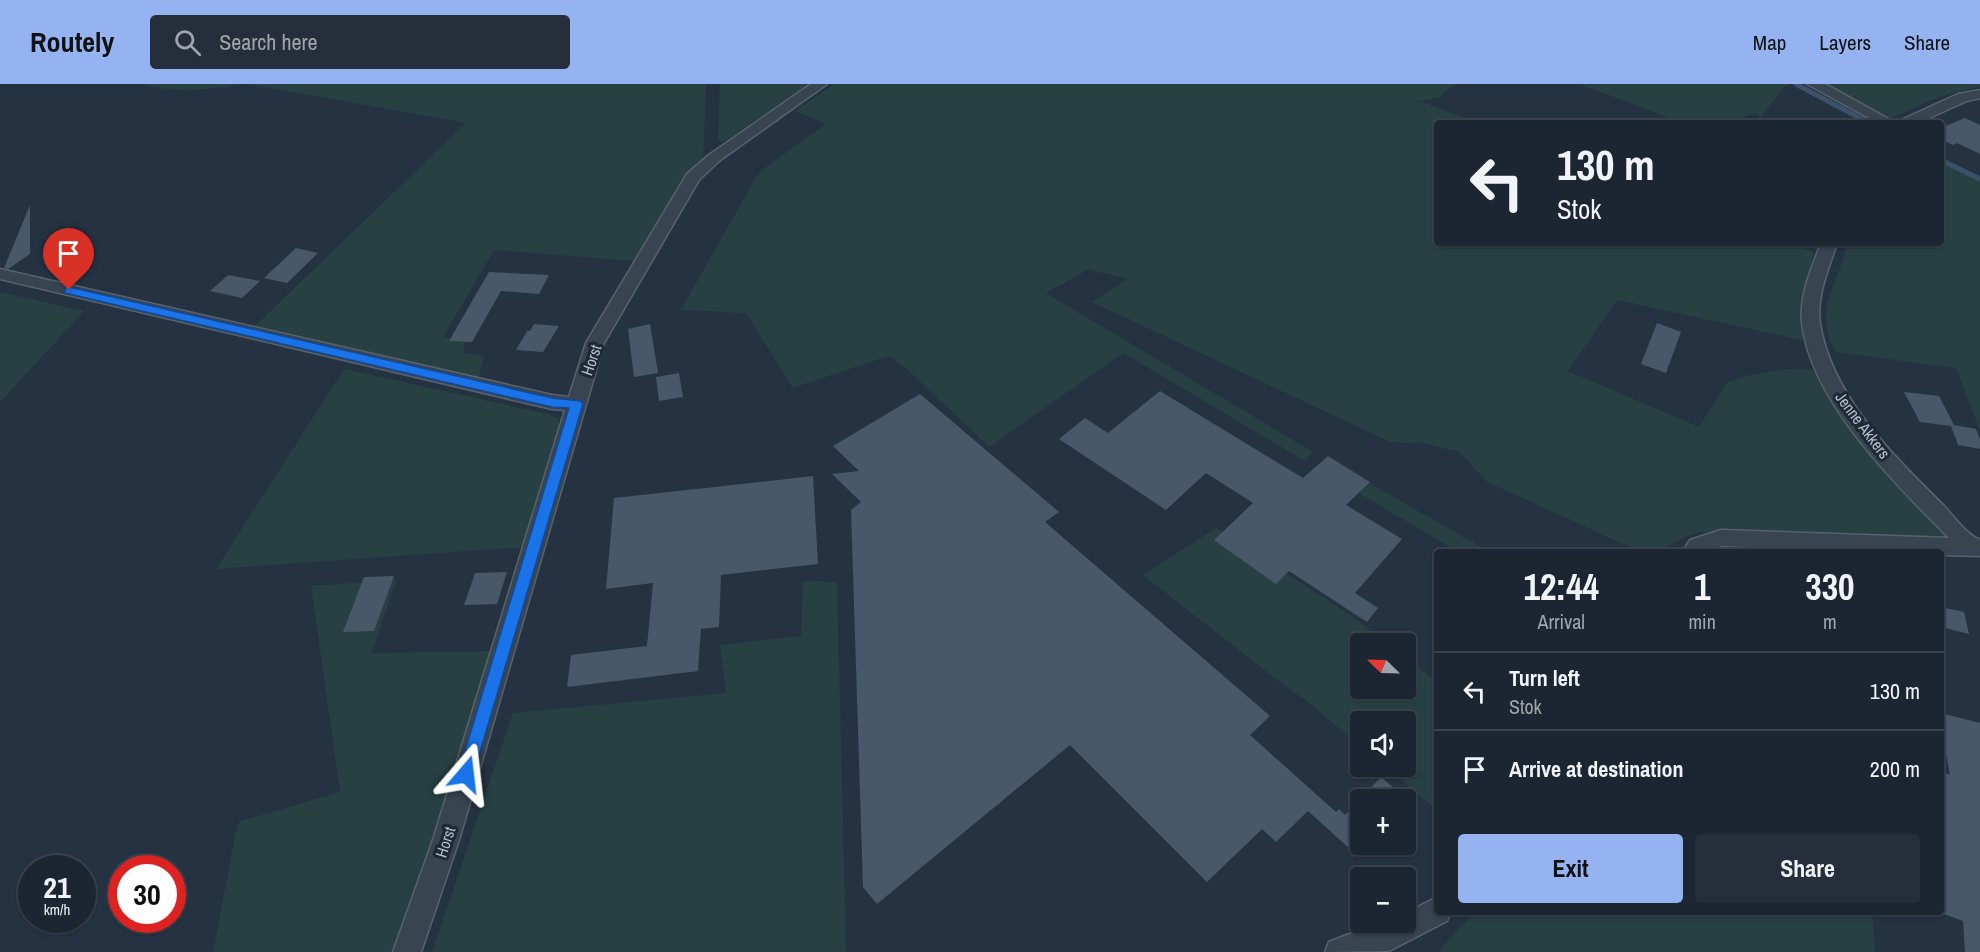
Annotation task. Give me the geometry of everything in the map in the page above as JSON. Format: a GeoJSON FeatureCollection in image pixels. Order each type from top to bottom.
{"type":"FeatureCollection","features":[{"type":"Feature","properties":{"kind":"street","name":"Horst"},"geometry":{"type":"LineString","coordinates":[[407,952],[446,840],[595,343],[693,177],[714,158],[820,84]]}},
{"type":"Feature","properties":{"kind":"street"},"geometry":{"type":"LineString","coordinates":[[1814,84],[1883,120]]}},
{"type":"Feature","properties":{"kind":"street"},"geometry":{"type":"LineString","coordinates":[[1913,120],[1964,98],[1980,94]]}},
{"type":"Feature","properties":{"kind":"street","name":"Jenne Akkers"},"geometry":{"type":"LineString","coordinates":[[1828,246],[1811,294],[1811,324],[1822,363],[1840,399],[1870,439],[1918,493],[1975,548]]}},
{"type":"Feature","properties":{"kind":"street"},"geometry":{"type":"LineString","coordinates":[[0,274],[552,402],[577,404]]}},
{"type":"Feature","properties":{"kind":"street"},"geometry":{"type":"LineString","coordinates":[[1696,549],[1721,538],[1975,548]]}},
{"type":"Feature","properties":{"kind":"street"},"geometry":{"type":"LineString","coordinates":[[1339,952],[1389,937],[1434,913]]}},
{"type":"Feature","properties":{"kind":"green space"},"geometry":{"type":"Polygon","coordinates":[[[143,84],[241,84],[192,90],[167,89],[143,84]]]}},
{"type":"Feature","properties":{"kind":"green space"},"geometry":{"type":"Polygon","coordinates":[[[248,84],[706,84],[703,160],[688,176],[633,261],[494,250],[443,337],[465,341],[463,353],[484,356],[479,377],[253,328],[466,123],[248,84]]]}},
{"type":"Feature","properties":{"kind":"green space"},"geometry":{"type":"Polygon","coordinates":[[[720,84],[809,84],[722,143],[718,140],[720,84]]]}},
{"type":"Feature","properties":{"kind":"green space"},"geometry":{"type":"Polygon","coordinates":[[[834,84],[1455,84],[1441,97],[1420,101],[1469,120],[1434,120],[1434,246],[1798,246],[1814,252],[1802,309],[1802,340],[1617,300],[1568,371],[1699,427],[1727,382],[1770,372],[1792,369],[1814,370],[1831,395],[1955,541],[1701,532],[1680,539],[1666,549],[1632,549],[1487,482],[1460,452],[1423,443],[1390,442],[1092,302],[1127,279],[1089,269],[1046,293],[1313,452],[1305,461],[1123,353],[989,447],[906,368],[889,356],[793,388],[746,313],[681,310],[756,177],[762,170],[826,124],[795,111],[834,84]]]}},
{"type":"Feature","properties":{"kind":"green space"},"geometry":{"type":"Polygon","coordinates":[[[1579,84],[1789,84],[1784,87],[1761,117],[1755,113],[1736,120],[1675,120],[1579,84]]]}},
{"type":"Feature","properties":{"kind":"green space"},"geometry":{"type":"Polygon","coordinates":[[[1823,84],[1980,84],[1980,86],[1939,97],[1891,118],[1823,84]]]}},
{"type":"Feature","properties":{"kind":"green space"},"geometry":{"type":"Polygon","coordinates":[[[1944,159],[1980,177],[1980,431],[1956,368],[1835,352],[1826,321],[1827,308],[1846,246],[1944,246],[1944,159]]]}},
{"type":"Feature","properties":{"kind":"green space"},"geometry":{"type":"Polygon","coordinates":[[[0,292],[84,311],[0,402],[0,292]]]}},
{"type":"Feature","properties":{"kind":"green space"},"geometry":{"type":"Polygon","coordinates":[[[344,369],[548,414],[558,419],[559,429],[525,547],[216,569],[344,369]]]}},
{"type":"Feature","properties":{"kind":"green space"},"geometry":{"type":"Polygon","coordinates":[[[1367,482],[1485,549],[1453,549],[1357,492],[1367,482]]]}},
{"type":"Feature","properties":{"kind":"green space"},"geometry":{"type":"Polygon","coordinates":[[[1216,528],[1349,614],[1374,633],[1350,633],[1350,699],[1416,699],[1416,666],[1434,680],[1434,808],[1416,793],[1416,789],[1412,789],[1397,777],[1416,777],[1416,711],[1350,711],[1350,738],[1307,701],[1143,575],[1216,528]]]}},
{"type":"Feature","properties":{"kind":"green space"},"geometry":{"type":"Polygon","coordinates":[[[396,580],[372,653],[493,651],[415,905],[397,952],[213,952],[237,826],[241,821],[340,792],[311,586],[396,580]]]}},
{"type":"Feature","properties":{"kind":"green space"},"geometry":{"type":"Polygon","coordinates":[[[803,581],[837,582],[846,952],[432,952],[513,713],[726,693],[720,645],[801,636],[803,581]]]}},
{"type":"Feature","properties":{"kind":"green space"},"geometry":{"type":"Polygon","coordinates":[[[1472,915],[1872,915],[1875,952],[1441,952],[1440,949],[1472,915]]]}},
{"type":"Feature","properties":{"kind":"building"},"geometry":{"type":"Polygon","coordinates":[[[1965,118],[1980,125],[1980,154],[1957,143],[1953,145],[1944,140],[1944,127],[1965,118]]]}},
{"type":"Feature","properties":{"kind":"building"},"geometry":{"type":"Polygon","coordinates":[[[30,205],[30,254],[8,269],[4,268],[30,205]]]}},
{"type":"Feature","properties":{"kind":"building"},"geometry":{"type":"Polygon","coordinates":[[[296,248],[318,253],[287,283],[264,278],[296,248]]]}},
{"type":"Feature","properties":{"kind":"building"},"geometry":{"type":"Polygon","coordinates":[[[489,272],[549,275],[539,294],[501,291],[472,342],[449,341],[489,272]]]}},
{"type":"Feature","properties":{"kind":"building"},"geometry":{"type":"Polygon","coordinates":[[[228,275],[260,281],[242,298],[210,291],[228,275]]]}},
{"type":"Feature","properties":{"kind":"building"},"geometry":{"type":"Polygon","coordinates":[[[1657,323],[1681,332],[1666,373],[1641,364],[1657,323]]]}},
{"type":"Feature","properties":{"kind":"building"},"geometry":{"type":"Polygon","coordinates":[[[534,324],[559,326],[543,352],[516,350],[527,331],[530,331],[534,324]]]}},
{"type":"Feature","properties":{"kind":"building"},"geometry":{"type":"Polygon","coordinates":[[[650,324],[658,373],[634,377],[628,329],[650,324]]]}},
{"type":"Feature","properties":{"kind":"building"},"geometry":{"type":"Polygon","coordinates":[[[679,373],[683,397],[659,401],[656,377],[679,373]]]}},
{"type":"Feature","properties":{"kind":"building"},"geometry":{"type":"Polygon","coordinates":[[[1160,391],[1303,478],[1328,456],[1370,482],[1346,505],[1402,539],[1355,593],[1378,608],[1367,622],[1289,571],[1276,584],[1214,540],[1253,503],[1206,473],[1166,510],[1059,439],[1085,418],[1108,433],[1160,391]]]}},
{"type":"Feature","properties":{"kind":"building"},"geometry":{"type":"Polygon","coordinates":[[[1904,392],[1939,396],[1954,425],[1976,429],[1980,449],[1958,445],[1951,426],[1920,422],[1904,392]]]}},
{"type":"Feature","properties":{"kind":"building"},"geometry":{"type":"Polygon","coordinates":[[[920,394],[1059,512],[1045,522],[1270,716],[1250,735],[1336,812],[1339,809],[1345,815],[1350,810],[1350,849],[1308,811],[1276,842],[1262,829],[1207,882],[1070,745],[877,904],[863,887],[851,510],[861,502],[832,474],[859,471],[833,446],[920,394]]]}},
{"type":"Feature","properties":{"kind":"building"},"geometry":{"type":"Polygon","coordinates":[[[813,476],[818,564],[721,575],[719,627],[701,629],[698,671],[567,687],[571,655],[647,646],[653,583],[606,589],[614,498],[813,476]]]}},
{"type":"Feature","properties":{"kind":"building"},"geometry":{"type":"Polygon","coordinates":[[[507,572],[497,604],[464,605],[475,573],[507,572]]]}},
{"type":"Feature","properties":{"kind":"building"},"geometry":{"type":"Polygon","coordinates":[[[394,576],[374,631],[343,632],[364,577],[394,576]]]}},
{"type":"Feature","properties":{"kind":"building"},"geometry":{"type":"Polygon","coordinates":[[[1944,608],[1964,612],[1969,634],[1944,628],[1944,608]]]}},
{"type":"Feature","properties":{"kind":"building"},"geometry":{"type":"Polygon","coordinates":[[[1944,714],[1980,723],[1980,952],[1965,952],[1963,921],[1944,914],[1944,772],[1950,775],[1944,745],[1944,714]]]}},
{"type":"Feature","properties":{"kind":"building"},"geometry":{"type":"Polygon","coordinates":[[[1381,777],[1395,789],[1370,789],[1381,777]]]}},
{"type":"Feature","properties":{"kind":"waterway"},"geometry":{"type":"LineString","coordinates":[[1796,84],[1863,120]]}},
{"type":"Feature","properties":{"kind":"waterway"},"geometry":{"type":"LineString","coordinates":[[1944,161],[1980,179]]}},
{"type":"Feature","properties":{"kind":"route"},"geometry":{"type":"LineString","coordinates":[[69,290],[552,402],[577,404],[466,774]]}}]}
